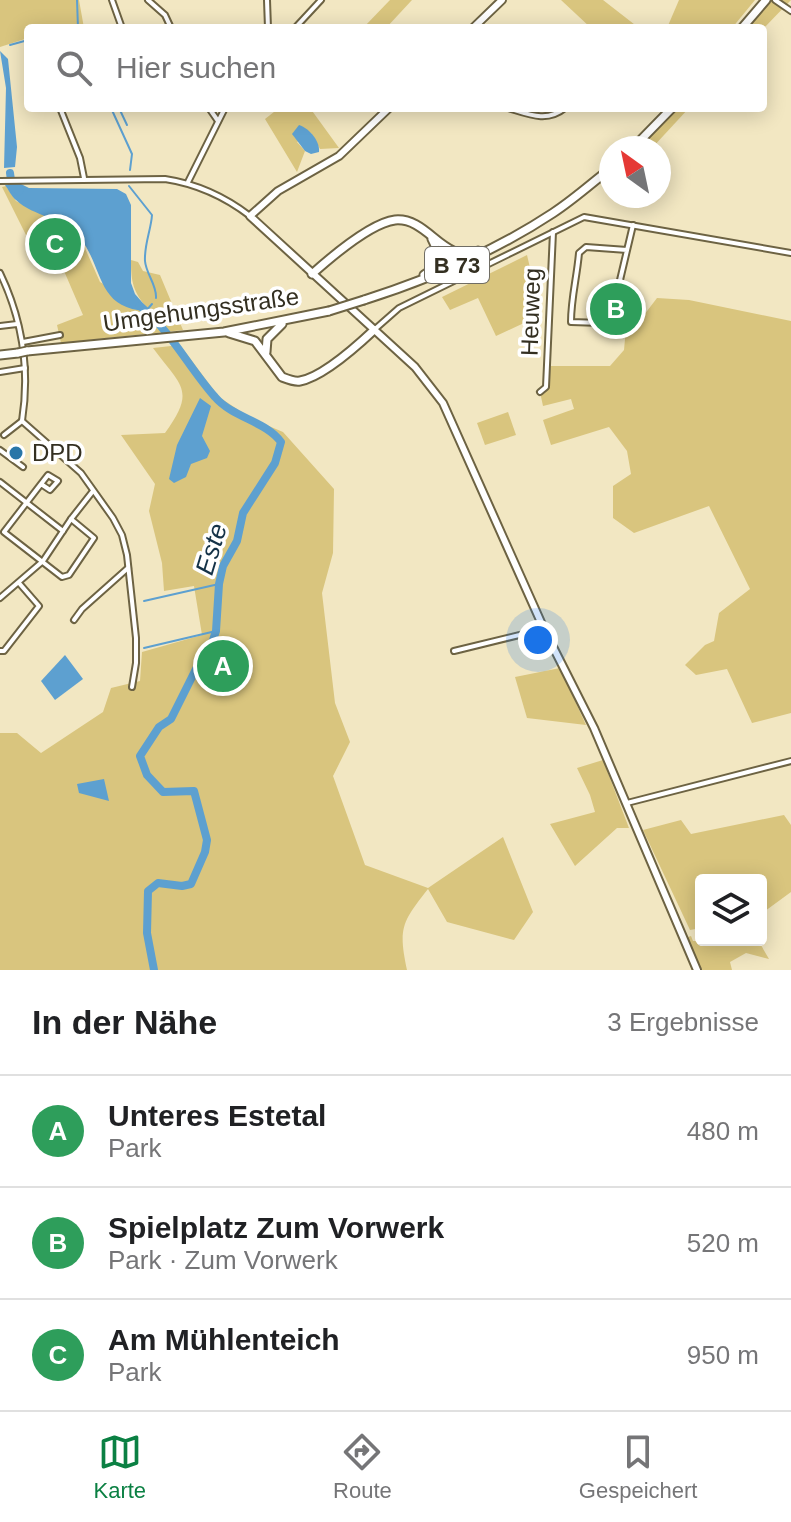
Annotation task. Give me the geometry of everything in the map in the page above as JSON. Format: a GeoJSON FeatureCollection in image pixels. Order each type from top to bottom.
{"type":"FeatureCollection","features":[{"type":"Feature","properties":{"kind":"main road"},"geometry":{"type":"LineString","coordinates":[[477,24],[502,0]]}},
{"type":"Feature","properties":{"kind":"main road"},"geometry":{"type":"LineString","coordinates":[[745,24],[766,0]]}},
{"type":"Feature","properties":{"kind":"main road"},"geometry":{"type":"LineString","coordinates":[[385,112],[339,156],[278,191],[250,216],[428,381],[443,403],[544,629],[594,728],[697,970]]}},
{"type":"Feature","properties":{"kind":"main road"},"geometry":{"type":"LineString","coordinates":[[645,136],[668,112]]}},
{"type":"Feature","properties":{"kind":"main road","name":"Umgehungsstraße"},"geometry":{"type":"LineString","coordinates":[[0,355],[224,332],[329,311],[388,293],[459,264],[553,213],[599,177]]}},
{"type":"Feature","properties":{"kind":"main road"},"geometry":{"type":"LineString","coordinates":[[312,274],[386,222],[406,221],[450,251],[465,254],[523,231]]}},
{"type":"Feature","properties":{"kind":"main road"},"geometry":{"type":"LineString","coordinates":[[388,293],[434,267],[438,251],[431,237]]}},
{"type":"Feature","properties":{"kind":"main road"},"geometry":{"type":"LineString","coordinates":[[266,352],[267,339],[272,331],[288,321]]}},
{"type":"Feature","properties":{"kind":"main road"},"geometry":{"type":"LineString","coordinates":[[224,332],[247,337],[266,352],[282,377],[301,381],[341,356],[374,330]]}},
{"type":"Feature","properties":{"kind":"street"},"geometry":{"type":"LineString","coordinates":[[112,0],[121,24]]}},
{"type":"Feature","properties":{"kind":"street"},"geometry":{"type":"LineString","coordinates":[[148,0],[165,15],[169,24]]}},
{"type":"Feature","properties":{"kind":"street"},"geometry":{"type":"LineString","coordinates":[[267,0],[268,24]]}},
{"type":"Feature","properties":{"kind":"street"},"geometry":{"type":"LineString","coordinates":[[299,24],[321,0]]}},
{"type":"Feature","properties":{"kind":"street"},"geometry":{"type":"LineString","coordinates":[[775,0],[791,11]]}},
{"type":"Feature","properties":{"kind":"street"},"geometry":{"type":"LineString","coordinates":[[62,112],[80,158],[84,178]]}},
{"type":"Feature","properties":{"kind":"street"},"geometry":{"type":"LineString","coordinates":[[212,112],[218,121]]}},
{"type":"Feature","properties":{"kind":"street"},"geometry":{"type":"LineString","coordinates":[[188,182],[223,112]]}},
{"type":"Feature","properties":{"kind":"street"},"geometry":{"type":"LineString","coordinates":[[524,112],[544,117],[560,112]]}},
{"type":"Feature","properties":{"kind":"street"},"geometry":{"type":"LineString","coordinates":[[2,181],[84,178],[188,182],[209,190],[250,216]]}},
{"type":"Feature","properties":{"kind":"street"},"geometry":{"type":"LineString","coordinates":[[374,330],[399,308],[584,217],[791,253]]}},
{"type":"Feature","properties":{"kind":"street"},"geometry":{"type":"LineString","coordinates":[[627,250],[586,247],[579,253],[571,322],[602,323],[604,311],[616,297],[633,225]]}},
{"type":"Feature","properties":{"kind":"street","name":"Heuweg"},"geometry":{"type":"LineString","coordinates":[[540,392],[546,387],[553,232]]}},
{"type":"Feature","properties":{"kind":"street"},"geometry":{"type":"LineString","coordinates":[[0,273],[13,304],[26,368],[22,421],[4,435]]}},
{"type":"Feature","properties":{"kind":"street"},"geometry":{"type":"LineString","coordinates":[[0,326],[17,324]]}},
{"type":"Feature","properties":{"kind":"street"},"geometry":{"type":"LineString","coordinates":[[22,342],[60,335]]}},
{"type":"Feature","properties":{"kind":"street"},"geometry":{"type":"LineString","coordinates":[[0,372],[26,368]]}},
{"type":"Feature","properties":{"kind":"street"},"geometry":{"type":"LineString","coordinates":[[22,421],[81,473],[122,535],[136,638],[132,687]]}},
{"type":"Feature","properties":{"kind":"street"},"geometry":{"type":"LineString","coordinates":[[0,450],[23,467]]}},
{"type":"Feature","properties":{"kind":"street"},"geometry":{"type":"LineString","coordinates":[[41,484],[2,534],[62,577],[69,575],[94,541],[71,519]]}},
{"type":"Feature","properties":{"kind":"street"},"geometry":{"type":"LineString","coordinates":[[1,485],[63,531]]}},
{"type":"Feature","properties":{"kind":"street"},"geometry":{"type":"LineString","coordinates":[[0,598],[43,561],[93,491]]}},
{"type":"Feature","properties":{"kind":"street"},"geometry":{"type":"LineString","coordinates":[[74,620],[128,568]]}},
{"type":"Feature","properties":{"kind":"street"},"geometry":{"type":"LineString","coordinates":[[0,651],[4,651],[39,606],[19,583]]}},
{"type":"Feature","properties":{"kind":"street"},"geometry":{"type":"LineString","coordinates":[[0,588],[6,593]]}},
{"type":"Feature","properties":{"kind":"street"},"geometry":{"type":"LineString","coordinates":[[454,651],[544,629]]}},
{"type":"Feature","properties":{"kind":"street"},"geometry":{"type":"LineString","coordinates":[[626,803],[791,761]]}},
{"type":"Feature","properties":{"kind":"shaded area"},"geometry":{"type":"Polygon","coordinates":[[[0,0],[79,0],[83,24],[24,24],[24,39],[0,47],[0,0]]]}},
{"type":"Feature","properties":{"kind":"shaded area"},"geometry":{"type":"Polygon","coordinates":[[[390,0],[412,0],[390,24],[367,24],[390,0]]]}},
{"type":"Feature","properties":{"kind":"shaded area"},"geometry":{"type":"Polygon","coordinates":[[[561,0],[603,0],[634,24],[587,24],[561,0]]]}},
{"type":"Feature","properties":{"kind":"shaded area"},"geometry":{"type":"Polygon","coordinates":[[[679,0],[755,0],[735,24],[669,24],[679,0]]]}},
{"type":"Feature","properties":{"kind":"shaded area"},"geometry":{"type":"Polygon","coordinates":[[[772,0],[791,0],[767,25],[751,24],[772,0]]]}},
{"type":"Feature","properties":{"kind":"shaded area"},"geometry":{"type":"Polygon","coordinates":[[[274,112],[313,112],[339,148],[320,149],[311,133],[297,142],[305,151],[297,172],[265,119],[274,112]]]}},
{"type":"Feature","properties":{"kind":"shaded area"},"geometry":{"type":"Polygon","coordinates":[[[672,112],[685,112],[663,136],[649,136],[672,112]]]}},
{"type":"Feature","properties":{"kind":"shaded area"},"geometry":{"type":"Polygon","coordinates":[[[6,186],[16,201],[64,224],[80,237],[100,282],[148,309],[134,286],[131,260],[138,262],[143,271],[160,275],[183,330],[61,343],[57,325],[83,315],[58,257],[40,263],[2,187],[6,186]]]}},
{"type":"Feature","properties":{"kind":"shaded area"},"geometry":{"type":"Polygon","coordinates":[[[527,255],[541,315],[496,336],[478,298],[450,310],[442,297],[527,255]]]}},
{"type":"Feature","properties":{"kind":"shaded area"},"geometry":{"type":"Polygon","coordinates":[[[657,298],[689,300],[791,321],[791,713],[752,723],[727,669],[696,675],[685,665],[705,645],[714,641],[719,613],[750,589],[709,506],[634,533],[613,518],[613,486],[631,474],[627,451],[609,427],[551,445],[543,420],[574,409],[571,399],[543,406],[540,392],[546,387],[549,366],[610,366],[624,350],[626,328],[641,319],[657,298]]]}},
{"type":"Feature","properties":{"kind":"shaded area"},"geometry":{"type":"Polygon","coordinates":[[[180,345],[219,397],[252,419],[283,432],[334,489],[333,553],[322,593],[335,703],[350,742],[333,776],[365,865],[428,888],[503,837],[533,912],[514,940],[447,922],[428,889],[404,926],[407,970],[0,970],[0,733],[17,733],[41,753],[103,712],[111,688],[140,681],[142,652],[202,635],[194,586],[164,591],[162,563],[149,511],[155,484],[121,435],[165,433],[175,419],[182,389],[153,348],[180,345]]]}},
{"type":"Feature","properties":{"kind":"shaded area"},"geometry":{"type":"Polygon","coordinates":[[[508,412],[516,435],[485,445],[477,423],[508,412]]]}},
{"type":"Feature","properties":{"kind":"shaded area"},"geometry":{"type":"Polygon","coordinates":[[[560,668],[586,725],[527,718],[515,677],[560,668]]]}},
{"type":"Feature","properties":{"kind":"shaded area"},"geometry":{"type":"Polygon","coordinates":[[[603,760],[629,828],[617,828],[575,866],[550,824],[595,812],[577,768],[603,760]]]}},
{"type":"Feature","properties":{"kind":"shaded area"},"geometry":{"type":"Polygon","coordinates":[[[784,815],[791,825],[791,892],[767,910],[767,874],[695,874],[695,929],[690,930],[643,830],[681,820],[691,834],[784,815]]]}},
{"type":"Feature","properties":{"kind":"shaded area"},"geometry":{"type":"Polygon","coordinates":[[[691,936],[695,946],[761,946],[769,959],[746,953],[730,962],[732,970],[699,970],[685,938],[691,936]]]}},
{"type":"Feature","properties":{"kind":"water"},"geometry":{"type":"Polygon","coordinates":[[[0,51],[8,59],[17,147],[15,167],[4,168],[6,88],[0,51]]]}},
{"type":"Feature","properties":{"kind":"water"},"geometry":{"type":"Polygon","coordinates":[[[299,125],[314,136],[319,152],[311,154],[305,151],[292,134],[299,125]]]}},
{"type":"Feature","properties":{"kind":"water"},"geometry":{"type":"Polygon","coordinates":[[[19,183],[29,188],[117,189],[126,194],[131,205],[131,283],[135,294],[148,309],[130,308],[118,303],[103,285],[80,238],[65,226],[23,206],[5,185],[19,183]]]}},
{"type":"Feature","properties":{"kind":"water"},"geometry":{"type":"Polygon","coordinates":[[[200,398],[211,406],[202,436],[210,451],[207,458],[191,464],[186,477],[174,483],[169,479],[177,445],[200,398]]]}},
{"type":"Feature","properties":{"kind":"water"},"geometry":{"type":"Polygon","coordinates":[[[65,655],[83,679],[55,700],[41,681],[65,655]]]}},
{"type":"Feature","properties":{"kind":"water"},"geometry":{"type":"Polygon","coordinates":[[[104,779],[109,801],[79,793],[77,784],[104,779]]]}},
{"type":"Feature","properties":{"kind":"waterway"},"geometry":{"type":"LineString","coordinates":[[77,0],[78,24]]}},
{"type":"Feature","properties":{"kind":"waterway"},"geometry":{"type":"LineString","coordinates":[[10,45],[24,41]]}},
{"type":"Feature","properties":{"kind":"waterway"},"geometry":{"type":"LineString","coordinates":[[113,112],[132,154],[130,170]]}},
{"type":"Feature","properties":{"kind":"waterway"},"geometry":{"type":"LineString","coordinates":[[121,112],[127,125]]}},
{"type":"Feature","properties":{"kind":"waterway","name":"Este"},"geometry":{"type":"LineString","coordinates":[[10,173],[12,187],[19,191]]}},
{"type":"Feature","properties":{"kind":"waterway"},"geometry":{"type":"LineString","coordinates":[[129,186],[152,215],[145,261],[156,298]]}},
{"type":"Feature","properties":{"kind":"waterway"},"geometry":{"type":"LineString","coordinates":[[146,311],[152,304]]}},
{"type":"Feature","properties":{"kind":"waterway","name":"Este"},"geometry":{"type":"LineString","coordinates":[[140,306],[161,327],[222,404],[267,429],[281,442],[275,463],[243,513],[237,541],[223,566],[216,631],[210,649],[198,665],[171,719],[159,727],[140,756],[147,775],[163,792],[194,791],[207,840],[191,884],[158,883],[148,891],[147,933],[154,970]]}},
{"type":"Feature","properties":{"kind":"waterway"},"geometry":{"type":"LineString","coordinates":[[144,601],[219,584]]}},
{"type":"Feature","properties":{"kind":"waterway"},"geometry":{"type":"LineString","coordinates":[[144,648],[216,631]]}},
{"type":"Feature","properties":{"kind":"place","name":"Am Mühlenteich"},"geometry":{"type":"Point","coordinates":[55,244]}},
{"type":"Feature","properties":{"kind":"place","name":"Spielplatz Zum Vorwerk"},"geometry":{"type":"Point","coordinates":[616,309]}},
{"type":"Feature","properties":{"kind":"place","name":"DPD"},"geometry":{"type":"Point","coordinates":[16,453]}},
{"type":"Feature","properties":{"kind":"place","name":"Unteres Estetal"},"geometry":{"type":"Point","coordinates":[223,666]}}]}
